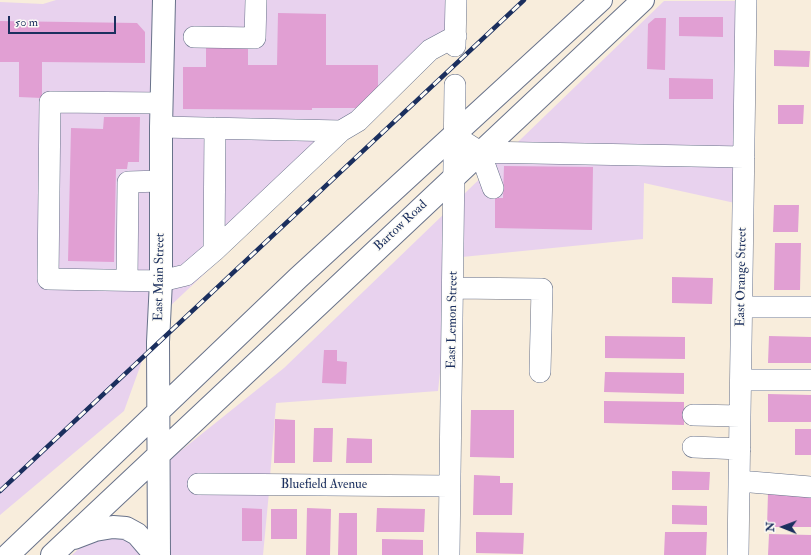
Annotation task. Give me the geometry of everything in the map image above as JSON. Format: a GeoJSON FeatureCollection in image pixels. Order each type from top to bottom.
{"type":"FeatureCollection","features":[{"type":"Feature","properties":{"kind":"main road","name":"East Main Street"},"geometry":{"type":"LineString","coordinates":[[160,555],[160,409],[158,342],[161,280],[161,102],[164,0]]}},
{"type":"Feature","properties":{"kind":"main road"},"geometry":{"type":"LineString","coordinates":[[8,555],[298,278],[455,136],[601,0]]}},
{"type":"Feature","properties":{"kind":"main road","name":"Bartow Road"},"geometry":{"type":"LineString","coordinates":[[59,548],[643,0]]}},
{"type":"Feature","properties":{"kind":"main road"},"geometry":{"type":"LineString","coordinates":[[59,548],[94,530],[113,527],[124,528],[137,534],[155,555]]}},
{"type":"Feature","properties":{"kind":"street"},"geometry":{"type":"LineString","coordinates":[[194,36],[255,38],[256,0]]}},
{"type":"Feature","properties":{"kind":"street"},"geometry":{"type":"LineString","coordinates":[[161,102],[50,102],[48,279],[161,280],[186,275],[214,251],[340,131],[358,122],[430,50],[455,41],[456,0]]}},
{"type":"Feature","properties":{"kind":"street","name":"East Orange Street"},"geometry":{"type":"LineString","coordinates":[[738,555],[746,0]]}},
{"type":"Feature","properties":{"kind":"street","name":"East Lemon Street"},"geometry":{"type":"LineString","coordinates":[[449,555],[454,288],[455,85]]}},
{"type":"Feature","properties":{"kind":"street"},"geometry":{"type":"LineString","coordinates":[[161,127],[340,131]]}},
{"type":"Feature","properties":{"kind":"street"},"geometry":{"type":"LineString","coordinates":[[214,251],[215,128]]}},
{"type":"Feature","properties":{"kind":"street"},"geometry":{"type":"LineString","coordinates":[[455,136],[480,152],[744,157]]}},
{"type":"Feature","properties":{"kind":"street"},"geometry":{"type":"LineString","coordinates":[[480,152],[493,188]]}},
{"type":"Feature","properties":{"kind":"street"},"geometry":{"type":"LineString","coordinates":[[127,280],[128,182],[161,181]]}},
{"type":"Feature","properties":{"kind":"street"},"geometry":{"type":"LineString","coordinates":[[454,288],[542,289],[540,372]]}},
{"type":"Feature","properties":{"kind":"street"},"geometry":{"type":"LineString","coordinates":[[742,307],[811,307]]}},
{"type":"Feature","properties":{"kind":"street"},"geometry":{"type":"LineString","coordinates":[[741,380],[811,380]]}},
{"type":"Feature","properties":{"kind":"street"},"geometry":{"type":"LineString","coordinates":[[693,415],[740,416]]}},
{"type":"Feature","properties":{"kind":"street"},"geometry":{"type":"LineString","coordinates":[[693,447],[740,449]]}},
{"type":"Feature","properties":{"kind":"street"},"geometry":{"type":"LineString","coordinates":[[739,481],[811,487]]}},
{"type":"Feature","properties":{"kind":"street","name":"Bluefield Avenue"},"geometry":{"type":"LineString","coordinates":[[198,484],[450,486]]}},
{"type":"Feature","properties":{"kind":"shaded area"},"geometry":{"type":"Polygon","coordinates":[[[56,0],[156,0],[150,339],[124,411],[0,515],[0,2],[43,4],[56,0]]]}},
{"type":"Feature","properties":{"kind":"shaded area"},"geometry":{"type":"Polygon","coordinates":[[[173,0],[447,0],[446,47],[168,308],[173,0]]]}},
{"type":"Feature","properties":{"kind":"shaded area"},"geometry":{"type":"Polygon","coordinates":[[[664,1],[738,1],[735,203],[644,183],[643,239],[462,257],[463,195],[664,1]]]}},
{"type":"Feature","properties":{"kind":"shaded area"},"geometry":{"type":"Polygon","coordinates":[[[446,212],[444,336],[438,391],[276,403],[270,477],[190,477],[190,491],[269,492],[263,555],[168,555],[168,461],[284,368],[446,212]]]}},
{"type":"Feature","properties":{"kind":"shaded area"},"geometry":{"type":"Polygon","coordinates":[[[123,536],[144,555],[72,555],[86,542],[123,536]]]}},
{"type":"Feature","properties":{"kind":"building"},"geometry":{"type":"Polygon","coordinates":[[[278,13],[326,14],[326,65],[378,65],[378,97],[363,108],[312,108],[312,110],[183,109],[183,67],[206,67],[206,44],[248,44],[248,65],[277,65],[278,13]]]}},
{"type":"Feature","properties":{"kind":"building"},"geometry":{"type":"Polygon","coordinates":[[[679,17],[723,17],[723,37],[679,36],[679,17]]]}},
{"type":"Feature","properties":{"kind":"building"},"geometry":{"type":"Polygon","coordinates":[[[655,18],[666,18],[665,70],[647,69],[648,24],[655,18]]]}},
{"type":"Feature","properties":{"kind":"building"},"geometry":{"type":"Polygon","coordinates":[[[0,21],[137,23],[145,32],[145,63],[42,62],[42,98],[19,97],[19,62],[0,62],[0,21]]]}},
{"type":"Feature","properties":{"kind":"building"},"geometry":{"type":"Polygon","coordinates":[[[774,50],[810,51],[809,67],[774,66],[774,50]]]}},
{"type":"Feature","properties":{"kind":"building"},"geometry":{"type":"Polygon","coordinates":[[[669,78],[713,79],[713,99],[669,99],[669,78]]]}},
{"type":"Feature","properties":{"kind":"building"},"geometry":{"type":"Polygon","coordinates":[[[778,105],[804,105],[803,124],[778,124],[778,105]]]}},
{"type":"Feature","properties":{"kind":"building"},"geometry":{"type":"Polygon","coordinates":[[[104,117],[140,117],[139,162],[128,162],[127,169],[116,169],[114,262],[68,261],[71,128],[103,129],[104,117]]]}},
{"type":"Feature","properties":{"kind":"building"},"geometry":{"type":"Polygon","coordinates":[[[504,166],[593,167],[592,230],[495,228],[495,198],[503,198],[504,166]]]}},
{"type":"Feature","properties":{"kind":"building"},"geometry":{"type":"Polygon","coordinates":[[[774,205],[799,205],[798,232],[773,232],[774,205]]]}},
{"type":"Feature","properties":{"kind":"building"},"geometry":{"type":"Polygon","coordinates":[[[775,243],[801,243],[800,290],[774,290],[775,243]]]}},
{"type":"Feature","properties":{"kind":"building"},"geometry":{"type":"Polygon","coordinates":[[[672,277],[713,278],[712,304],[672,303],[672,277]]]}},
{"type":"Feature","properties":{"kind":"building"},"geometry":{"type":"Polygon","coordinates":[[[605,336],[685,337],[685,359],[605,358],[605,336]]]}},
{"type":"Feature","properties":{"kind":"building"},"geometry":{"type":"Polygon","coordinates":[[[769,336],[811,337],[811,363],[768,363],[769,336]]]}},
{"type":"Feature","properties":{"kind":"building"},"geometry":{"type":"Polygon","coordinates":[[[324,350],[337,350],[337,361],[347,362],[346,384],[322,383],[324,350]]]}},
{"type":"Feature","properties":{"kind":"building"},"geometry":{"type":"Polygon","coordinates":[[[605,372],[684,373],[684,394],[604,392],[605,372]]]}},
{"type":"Feature","properties":{"kind":"building"},"geometry":{"type":"Polygon","coordinates":[[[768,394],[811,395],[811,422],[768,422],[768,394]]]}},
{"type":"Feature","properties":{"kind":"building"},"geometry":{"type":"Polygon","coordinates":[[[604,401],[684,402],[684,425],[604,423],[604,401]]]}},
{"type":"Feature","properties":{"kind":"building"},"geometry":{"type":"Polygon","coordinates":[[[471,410],[514,410],[514,458],[470,457],[471,410]]]}},
{"type":"Feature","properties":{"kind":"building"},"geometry":{"type":"Polygon","coordinates":[[[275,419],[295,420],[295,463],[274,463],[275,419]]]}},
{"type":"Feature","properties":{"kind":"building"},"geometry":{"type":"Polygon","coordinates":[[[314,428],[333,428],[332,462],[313,462],[314,428]]]}},
{"type":"Feature","properties":{"kind":"building"},"geometry":{"type":"Polygon","coordinates":[[[795,429],[811,429],[811,455],[795,455],[795,429]]]}},
{"type":"Feature","properties":{"kind":"building"},"geometry":{"type":"Polygon","coordinates":[[[347,438],[372,439],[372,463],[346,463],[347,438]]]}},
{"type":"Feature","properties":{"kind":"building"},"geometry":{"type":"Polygon","coordinates":[[[672,471],[710,472],[709,490],[672,490],[672,471]]]}},
{"type":"Feature","properties":{"kind":"building"},"geometry":{"type":"Polygon","coordinates":[[[474,475],[500,476],[500,483],[513,483],[512,515],[473,515],[474,475]]]}},
{"type":"Feature","properties":{"kind":"building"},"geometry":{"type":"Polygon","coordinates":[[[768,493],[811,494],[811,527],[767,527],[768,493]]]}},
{"type":"Feature","properties":{"kind":"building"},"geometry":{"type":"Polygon","coordinates":[[[672,505],[707,506],[707,525],[672,524],[672,505]]]}},
{"type":"Feature","properties":{"kind":"building"},"geometry":{"type":"Polygon","coordinates":[[[242,508],[262,509],[262,541],[242,541],[242,508]]]}},
{"type":"Feature","properties":{"kind":"building"},"geometry":{"type":"Polygon","coordinates":[[[307,508],[331,509],[330,555],[306,555],[307,508]]]}},
{"type":"Feature","properties":{"kind":"building"},"geometry":{"type":"Polygon","coordinates":[[[377,508],[425,509],[424,532],[376,532],[377,508]]]}},
{"type":"Feature","properties":{"kind":"building"},"geometry":{"type":"Polygon","coordinates":[[[271,509],[297,509],[297,539],[271,539],[271,509]]]}},
{"type":"Feature","properties":{"kind":"building"},"geometry":{"type":"Polygon","coordinates":[[[339,513],[357,513],[357,555],[338,555],[339,513]]]}},
{"type":"Feature","properties":{"kind":"building"},"geometry":{"type":"Polygon","coordinates":[[[476,532],[524,533],[523,554],[476,553],[476,532]]]}},
{"type":"Feature","properties":{"kind":"building"},"geometry":{"type":"Polygon","coordinates":[[[665,532],[707,532],[706,555],[664,555],[665,532]]]}},
{"type":"Feature","properties":{"kind":"building"},"geometry":{"type":"Polygon","coordinates":[[[769,534],[811,535],[811,555],[768,555],[769,534]]]}},
{"type":"Feature","properties":{"kind":"building"},"geometry":{"type":"Polygon","coordinates":[[[382,539],[423,540],[423,555],[382,555],[382,539]]]}},
{"type":"Feature","properties":{"kind":"railway"},"geometry":{"type":"LineString","coordinates":[[0,491],[524,0]]}}]}
